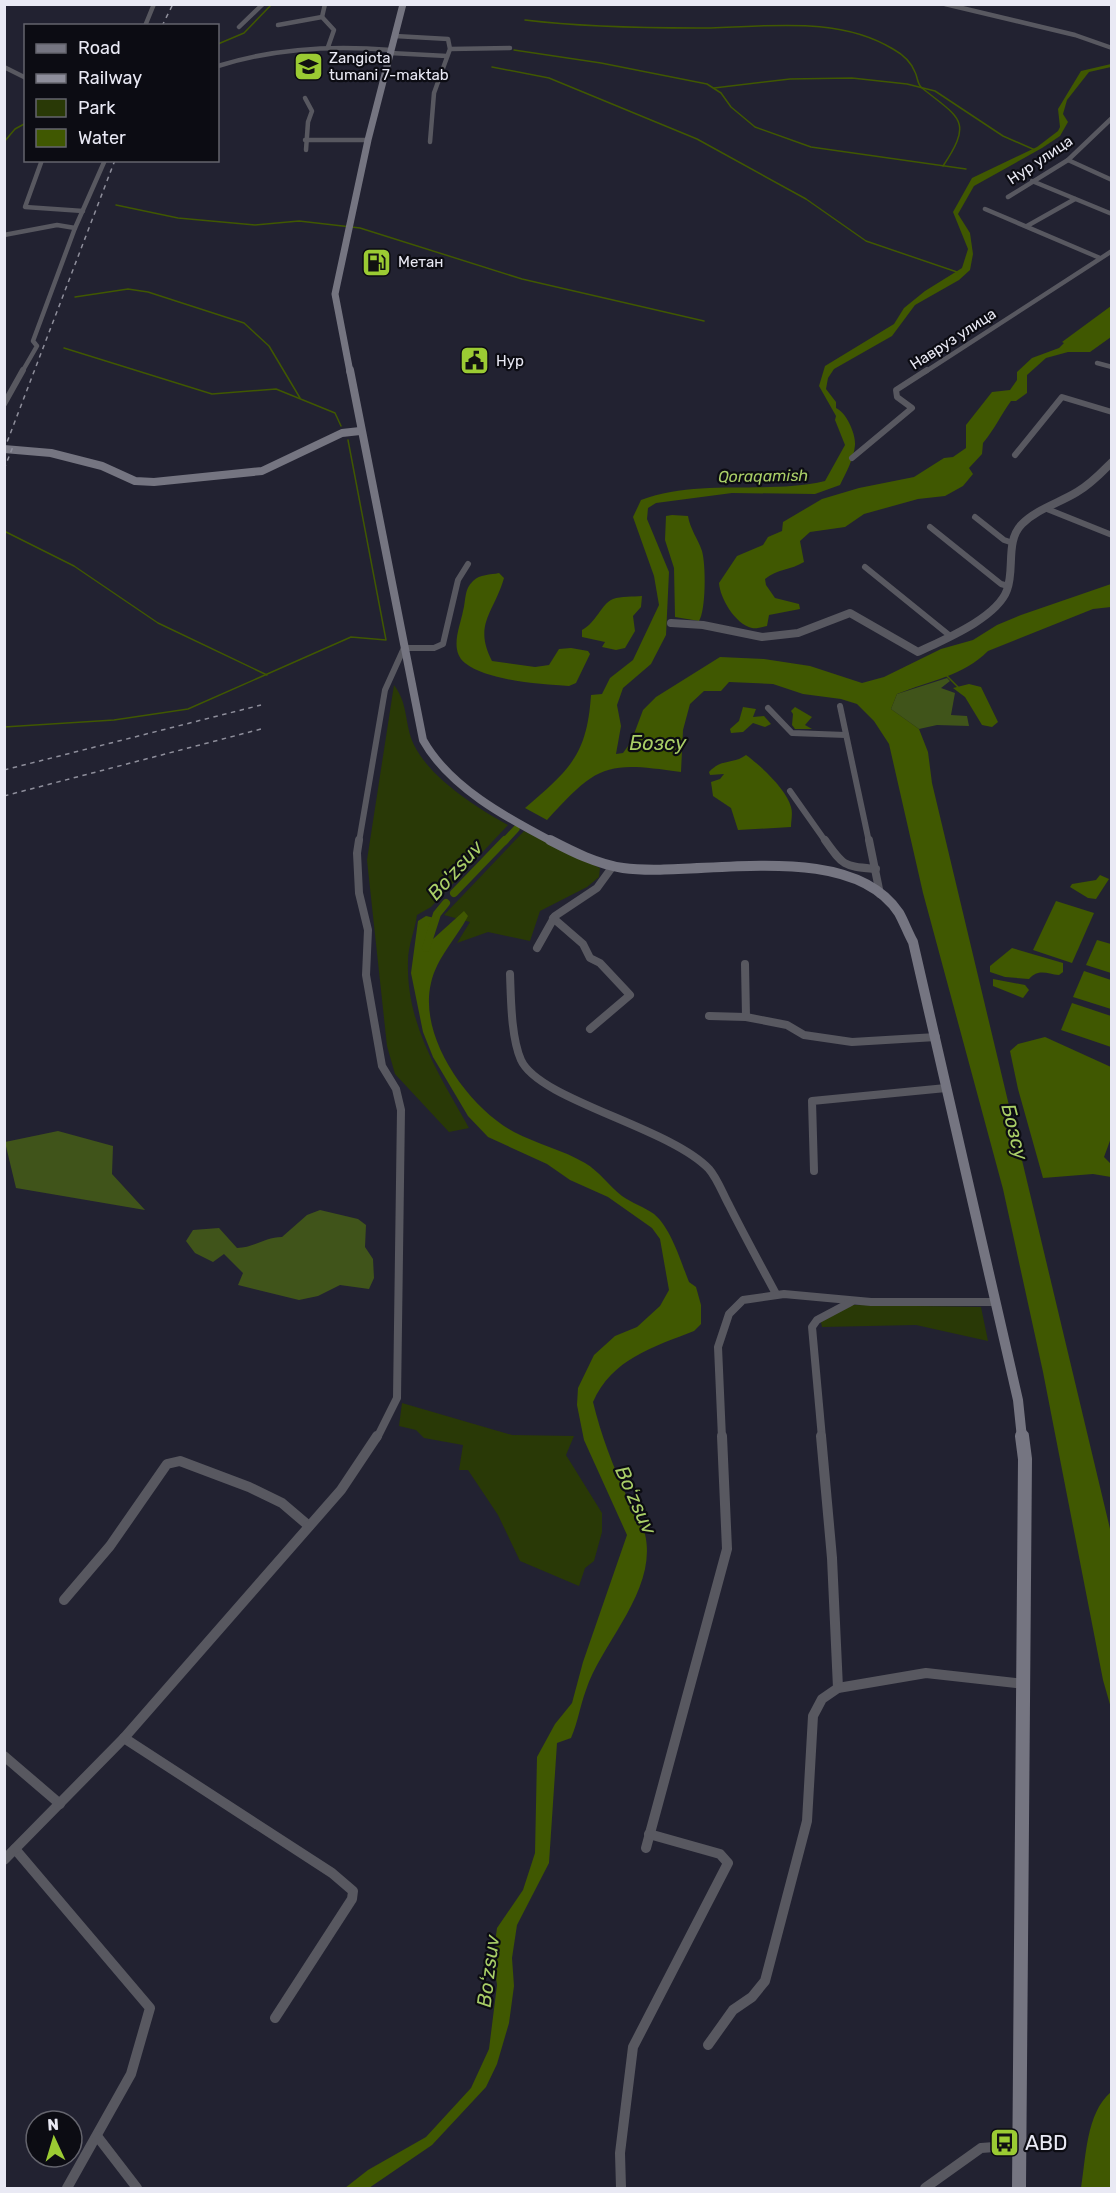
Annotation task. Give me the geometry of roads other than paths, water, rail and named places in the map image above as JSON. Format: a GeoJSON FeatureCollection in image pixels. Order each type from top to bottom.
{"type":"FeatureCollection","features":[{"type":"Feature","properties":{"kind":"main road"},"geometry":{"type":"LineString","coordinates":[[403,4],[368,140],[335,294],[420,734],[427,750],[462,784],[509,817],[581,854],[613,866],[635,869],[811,868],[847,875],[880,894],[901,914],[910,932],[1018,1400],[1025,1459],[1019,2188]]}},
{"type":"Feature","properties":{"kind":"main road"},"geometry":{"type":"LineString","coordinates":[[4,449],[59,455],[102,465],[135,481],[154,482],[262,471],[359,427]]}},
{"type":"Feature","properties":{"kind":"street"},"geometry":{"type":"LineString","coordinates":[[146,24],[154,4]]}},
{"type":"Feature","properties":{"kind":"street"},"geometry":{"type":"LineString","coordinates":[[239,27],[263,4]]}},
{"type":"Feature","properties":{"kind":"street"},"geometry":{"type":"LineString","coordinates":[[322,17],[325,4]]}},
{"type":"Feature","properties":{"kind":"street"},"geometry":{"type":"LineString","coordinates":[[945,4],[1076,35],[1112,48]]}},
{"type":"Feature","properties":{"kind":"street"},"geometry":{"type":"LineString","coordinates":[[278,25],[322,17]]}},
{"type":"Feature","properties":{"kind":"street"},"geometry":{"type":"LineString","coordinates":[[322,17],[333,30],[328,47]]}},
{"type":"Feature","properties":{"kind":"street"},"geometry":{"type":"LineString","coordinates":[[395,36],[448,39],[450,49],[434,93],[430,142]]}},
{"type":"Feature","properties":{"kind":"street"},"geometry":{"type":"LineString","coordinates":[[219,66],[255,55],[328,47],[447,56]]}},
{"type":"Feature","properties":{"kind":"street"},"geometry":{"type":"LineString","coordinates":[[450,49],[510,48]]}},
{"type":"Feature","properties":{"kind":"street"},"geometry":{"type":"LineString","coordinates":[[4,67],[24,77]]}},
{"type":"Feature","properties":{"kind":"street"},"geometry":{"type":"LineString","coordinates":[[305,98],[312,111],[305,140],[306,150]]}},
{"type":"Feature","properties":{"kind":"street","name":"Нур улица"},"geometry":{"type":"LineString","coordinates":[[1008,197],[1068,160],[1112,118]]}},
{"type":"Feature","properties":{"kind":"street"},"geometry":{"type":"LineString","coordinates":[[305,140],[368,140]]}},
{"type":"Feature","properties":{"kind":"street"},"geometry":{"type":"LineString","coordinates":[[1068,160],[1110,178]]}},
{"type":"Feature","properties":{"kind":"street"},"geometry":{"type":"LineString","coordinates":[[41,162],[25,207],[83,211]]}},
{"type":"Feature","properties":{"kind":"street"},"geometry":{"type":"LineString","coordinates":[[4,404],[37,346],[33,341],[35,332],[75,228],[104,162]]}},
{"type":"Feature","properties":{"kind":"street"},"geometry":{"type":"LineString","coordinates":[[1032,181],[1112,214]]}},
{"type":"Feature","properties":{"kind":"street"},"geometry":{"type":"LineString","coordinates":[[1027,226],[1075,199]]}},
{"type":"Feature","properties":{"kind":"street"},"geometry":{"type":"LineString","coordinates":[[985,208],[1101,258]]}},
{"type":"Feature","properties":{"kind":"street"},"geometry":{"type":"LineString","coordinates":[[4,235],[55,225],[75,228]]}},
{"type":"Feature","properties":{"kind":"street","name":"Навруз улица"},"geometry":{"type":"LineString","coordinates":[[852,458],[912,408],[897,397],[896,390],[1112,251]]}},
{"type":"Feature","properties":{"kind":"street"},"geometry":{"type":"LineString","coordinates":[[1097,363],[1112,367]]}},
{"type":"Feature","properties":{"kind":"street"},"geometry":{"type":"LineString","coordinates":[[1015,455],[1062,397],[1112,412]]}},
{"type":"Feature","properties":{"kind":"street"},"geometry":{"type":"LineString","coordinates":[[671,623],[703,625],[762,637],[798,633],[850,614],[888,633],[913,652],[933,645],[986,615],[999,604],[1008,586],[1013,543],[1019,526],[1029,517],[1088,486],[1112,462]]}},
{"type":"Feature","properties":{"kind":"street"},"geometry":{"type":"LineString","coordinates":[[1047,509],[1112,536]]}},
{"type":"Feature","properties":{"kind":"street"},"geometry":{"type":"LineString","coordinates":[[975,517],[1004,540],[1013,543]]}},
{"type":"Feature","properties":{"kind":"street"},"geometry":{"type":"LineString","coordinates":[[930,527],[1001,584],[1008,586]]}},
{"type":"Feature","properties":{"kind":"street"},"geometry":{"type":"LineString","coordinates":[[4,1860],[124,1738],[356,1471],[370,1451],[397,1398],[398,1216],[402,1125],[396,1089],[382,1066],[366,975],[368,930],[358,893],[357,852],[385,690],[404,648],[434,648],[443,644],[448,635],[459,575],[468,564]]}},
{"type":"Feature","properties":{"kind":"street"},"geometry":{"type":"LineString","coordinates":[[865,567],[950,635]]}},
{"type":"Feature","properties":{"kind":"street"},"geometry":{"type":"LineString","coordinates":[[840,706],[880,894]]}},
{"type":"Feature","properties":{"kind":"street"},"geometry":{"type":"LineString","coordinates":[[768,708],[792,733],[846,735]]}},
{"type":"Feature","properties":{"kind":"street"},"geometry":{"type":"LineString","coordinates":[[790,791],[839,860],[847,866],[876,869]]}},
{"type":"Feature","properties":{"kind":"street"},"geometry":{"type":"LineString","coordinates":[[537,948],[553,918],[607,880],[613,866]]}},
{"type":"Feature","properties":{"kind":"street"},"geometry":{"type":"LineString","coordinates":[[553,918],[583,944],[590,958],[600,963],[630,996],[590,1029]]}},
{"type":"Feature","properties":{"kind":"street"},"geometry":{"type":"LineString","coordinates":[[745,964],[746,1017]]}},
{"type":"Feature","properties":{"kind":"street"},"geometry":{"type":"LineString","coordinates":[[510,974],[512,1012],[520,1058],[525,1067],[533,1076],[556,1090],[679,1145],[710,1170],[776,1294]]}},
{"type":"Feature","properties":{"kind":"street"},"geometry":{"type":"LineString","coordinates":[[709,1016],[746,1017],[787,1025],[804,1035],[852,1042],[936,1037]]}},
{"type":"Feature","properties":{"kind":"street"},"geometry":{"type":"LineString","coordinates":[[814,1171],[812,1101],[946,1088]]}},
{"type":"Feature","properties":{"kind":"street"},"geometry":{"type":"LineString","coordinates":[[646,1848],[717,1593],[727,1549],[720,1336],[735,1306],[743,1300],[776,1294],[852,1301],[996,1302]]}},
{"type":"Feature","properties":{"kind":"street"},"geometry":{"type":"LineString","coordinates":[[838,1688],[832,1558],[812,1327],[817,1320],[852,1301]]}},
{"type":"Feature","properties":{"kind":"street"},"geometry":{"type":"LineString","coordinates":[[64,1600],[110,1546],[167,1464],[174,1461],[180,1461],[257,1492],[298,1513],[309,1526]]}},
{"type":"Feature","properties":{"kind":"street"},"geometry":{"type":"LineString","coordinates":[[708,2045],[733,2010],[752,1997],[765,1981],[807,1821],[813,1716],[820,1700],[828,1692],[838,1688],[926,1673],[1024,1684]]}},
{"type":"Feature","properties":{"kind":"street"},"geometry":{"type":"LineString","coordinates":[[124,1738],[332,1873],[353,1891],[352,1899],[275,2018]]}},
{"type":"Feature","properties":{"kind":"street"},"geometry":{"type":"LineString","coordinates":[[4,1756],[60,1804]]}},
{"type":"Feature","properties":{"kind":"street"},"geometry":{"type":"LineString","coordinates":[[621,2188],[620,2153],[633,2047],[728,1863],[720,1854],[649,1834]]}},
{"type":"Feature","properties":{"kind":"street"},"geometry":{"type":"LineString","coordinates":[[15,1849],[150,2008],[131,2074],[67,2188]]}},
{"type":"Feature","properties":{"kind":"street"},"geometry":{"type":"LineString","coordinates":[[98,2136],[137,2188]]}},
{"type":"Feature","properties":{"kind":"street"},"geometry":{"type":"LineString","coordinates":[[925,2188],[981,2148],[1020,2145]]}},
{"type":"Feature","properties":{"kind":"water","name":"Бозсу"},"geometry":{"type":"Polygon","coordinates":[[[1111,64],[1111,67],[1089,72],[1067,100],[1063,114],[1068,122],[1060,136],[974,186],[958,214],[970,233],[973,254],[970,270],[959,280],[915,305],[892,336],[834,369],[828,378],[826,389],[836,402],[836,408],[847,419],[855,440],[851,460],[840,485],[815,494],[732,493],[656,503],[648,508],[647,519],[669,572],[666,635],[651,664],[623,688],[617,705],[621,726],[616,754],[623,753],[631,742],[643,710],[656,697],[720,657],[764,659],[810,666],[862,683],[884,677],[941,649],[973,640],[997,625],[1021,615],[1111,584],[1111,607],[1093,609],[988,651],[957,672],[897,694],[891,709],[919,729],[928,752],[932,783],[1111,1533],[1111,1708],[1103,1680],[1043,1372],[1003,1189],[923,893],[889,744],[874,721],[857,704],[841,699],[803,694],[773,684],[729,682],[721,691],[704,691],[690,704],[683,730],[681,772],[636,767],[605,771],[579,787],[547,820],[525,808],[564,772],[573,760],[585,733],[591,695],[602,694],[610,678],[633,660],[659,605],[654,576],[633,517],[641,500],[663,493],[686,490],[779,487],[825,481],[845,445],[835,420],[836,416],[819,386],[825,366],[894,324],[904,308],[925,291],[962,268],[968,249],[953,212],[972,178],[1037,147],[1058,131],[1060,127],[1058,109],[1081,71],[1111,64]]]}},
{"type":"Feature","properties":{"kind":"water"},"geometry":{"type":"Polygon","coordinates":[[[1111,306],[1111,337],[1090,352],[1068,352],[1046,358],[1027,375],[1027,393],[1016,401],[1011,401],[1007,406],[983,443],[982,454],[969,468],[973,474],[963,486],[945,496],[918,499],[864,514],[845,527],[810,532],[800,541],[804,562],[774,573],[765,579],[766,585],[775,598],[799,604],[800,609],[769,615],[767,626],[757,628],[746,626],[734,616],[725,603],[719,583],[737,556],[763,545],[768,537],[782,531],[783,522],[822,499],[859,488],[914,477],[944,458],[953,457],[966,448],[966,425],[992,392],[1010,390],[1017,380],[1017,372],[1032,358],[1059,348],[1064,343],[1062,342],[1111,306]]]}},
{"type":"Feature","properties":{"kind":"water"},"geometry":{"type":"Polygon","coordinates":[[[666,516],[688,516],[702,551],[705,587],[699,621],[675,617],[674,568],[665,540],[666,516]]]}},
{"type":"Feature","properties":{"kind":"water"},"geometry":{"type":"Polygon","coordinates":[[[499,573],[504,578],[487,619],[484,637],[492,661],[535,667],[549,665],[559,649],[571,648],[588,651],[590,654],[576,683],[569,686],[500,678],[475,669],[460,658],[457,638],[468,588],[479,577],[499,573]]]}},
{"type":"Feature","properties":{"kind":"water"},"geometry":{"type":"Polygon","coordinates":[[[642,596],[641,607],[633,616],[635,631],[625,648],[616,650],[602,647],[605,642],[582,637],[582,630],[591,623],[609,601],[620,597],[642,596]]]}},
{"type":"Feature","properties":{"kind":"water"},"geometry":{"type":"Polygon","coordinates":[[[969,684],[981,687],[998,722],[992,727],[982,725],[965,697],[953,688],[969,684]]]}},
{"type":"Feature","properties":{"kind":"water"},"geometry":{"type":"Polygon","coordinates":[[[743,707],[756,709],[753,717],[764,716],[771,724],[765,727],[753,723],[743,732],[731,733],[730,729],[739,721],[743,707]]]}},
{"type":"Feature","properties":{"kind":"water"},"geometry":{"type":"Polygon","coordinates":[[[795,707],[812,717],[805,725],[812,729],[795,729],[792,725],[791,711],[795,707]]]}},
{"type":"Feature","properties":{"kind":"water"},"geometry":{"type":"Polygon","coordinates":[[[746,755],[765,771],[784,793],[792,809],[791,827],[738,830],[731,808],[713,796],[711,782],[720,779],[724,774],[710,775],[709,772],[718,765],[746,755]]]}},
{"type":"Feature","properties":{"kind":"water"},"geometry":{"type":"Polygon","coordinates":[[[1100,875],[1109,879],[1096,899],[1088,898],[1070,887],[1072,884],[1096,880],[1100,875]]]}},
{"type":"Feature","properties":{"kind":"water"},"geometry":{"type":"Polygon","coordinates":[[[1056,901],[1094,913],[1072,963],[1033,950],[1056,901]]]}},
{"type":"Feature","properties":{"kind":"water"},"geometry":{"type":"Polygon","coordinates":[[[464,911],[468,916],[442,956],[434,974],[429,1004],[432,1026],[439,1047],[450,1068],[464,1088],[497,1121],[514,1132],[585,1163],[622,1196],[654,1214],[660,1220],[675,1246],[689,1282],[696,1287],[701,1305],[701,1324],[694,1331],[649,1349],[622,1365],[601,1387],[593,1402],[612,1462],[629,1502],[644,1529],[647,1555],[644,1575],[636,1595],[594,1672],[571,1738],[557,1743],[549,1863],[517,1925],[512,1958],[514,1986],[509,2023],[497,2064],[486,2087],[432,2145],[369,2188],[345,2188],[368,2170],[426,2137],[471,2088],[489,2049],[497,1985],[493,1957],[497,1928],[523,1890],[535,1853],[537,1757],[555,1724],[572,1703],[583,1662],[627,1535],[584,1440],[577,1405],[578,1388],[594,1355],[615,1336],[637,1327],[660,1306],[669,1290],[660,1239],[652,1228],[608,1197],[570,1180],[547,1164],[488,1137],[468,1116],[433,1057],[423,1032],[411,973],[418,921],[426,916],[435,918],[427,937],[433,939],[464,911]]]}},
{"type":"Feature","properties":{"kind":"water"},"geometry":{"type":"Polygon","coordinates":[[[1097,940],[1111,944],[1111,973],[1086,965],[1097,940]]]}},
{"type":"Feature","properties":{"kind":"water"},"geometry":{"type":"Polygon","coordinates":[[[1012,948],[1063,963],[1063,972],[1059,975],[1040,973],[1029,979],[1005,977],[990,972],[990,966],[1012,948]]]}},
{"type":"Feature","properties":{"kind":"water"},"geometry":{"type":"Polygon","coordinates":[[[1084,971],[1111,980],[1111,1009],[1073,997],[1084,971]]]}},
{"type":"Feature","properties":{"kind":"water"},"geometry":{"type":"Polygon","coordinates":[[[993,979],[1025,985],[1029,990],[1023,998],[993,986],[993,979]]]}},
{"type":"Feature","properties":{"kind":"water"},"geometry":{"type":"Polygon","coordinates":[[[1072,1003],[1111,1016],[1111,1047],[1061,1030],[1072,1003]]]}},
{"type":"Feature","properties":{"kind":"water"},"geometry":{"type":"Polygon","coordinates":[[[1045,1037],[1111,1067],[1111,1138],[1104,1157],[1111,1164],[1111,1177],[1093,1174],[1043,1178],[1018,1089],[1010,1051],[1018,1044],[1045,1037]]]}},
{"type":"Feature","properties":{"kind":"water"},"geometry":{"type":"Polygon","coordinates":[[[1111,2092],[1111,2188],[1081,2188],[1092,2124],[1096,2112],[1111,2092]]]}},
{"type":"Feature","properties":{"kind":"waterway"},"geometry":{"type":"LineString","coordinates":[[219,44],[244,33],[272,4]]}},
{"type":"Feature","properties":{"kind":"waterway"},"geometry":{"type":"LineString","coordinates":[[525,20],[633,27],[798,25],[847,31],[871,38],[900,53],[913,68],[918,83],[922,88]]}},
{"type":"Feature","properties":{"kind":"waterway"},"geometry":{"type":"LineString","coordinates":[[514,50],[601,63],[707,84],[721,93],[731,107],[755,127],[811,147],[943,166]]}},
{"type":"Feature","properties":{"kind":"waterway"},"geometry":{"type":"LineString","coordinates":[[492,67],[549,78],[697,139],[806,199],[866,241],[957,272]]}},
{"type":"Feature","properties":{"kind":"waterway"},"geometry":{"type":"LineString","coordinates":[[714,88],[790,79],[852,78],[922,88]]}},
{"type":"Feature","properties":{"kind":"waterway"},"geometry":{"type":"LineString","coordinates":[[922,88],[935,91],[1003,136],[1035,150]]}},
{"type":"Feature","properties":{"kind":"waterway"},"geometry":{"type":"LineString","coordinates":[[922,88],[945,106],[958,121],[960,129],[958,139],[943,166]]}},
{"type":"Feature","properties":{"kind":"waterway"},"geometry":{"type":"LineString","coordinates":[[4,142],[15,129],[24,124]]}},
{"type":"Feature","properties":{"kind":"waterway"},"geometry":{"type":"LineString","coordinates":[[943,166],[966,169]]}},
{"type":"Feature","properties":{"kind":"waterway"},"geometry":{"type":"LineString","coordinates":[[116,205],[178,218],[255,225],[299,221],[360,228],[522,279],[704,321]]}},
{"type":"Feature","properties":{"kind":"waterway"},"geometry":{"type":"LineString","coordinates":[[75,297],[128,289],[148,292],[244,323],[269,346],[300,398]]}},
{"type":"Feature","properties":{"kind":"waterway"},"geometry":{"type":"LineString","coordinates":[[64,348],[212,394],[276,389],[335,413],[341,426]]}},
{"type":"Feature","properties":{"kind":"waterway"},"geometry":{"type":"LineString","coordinates":[[266,675],[351,637],[386,640],[348,440]]}},
{"type":"Feature","properties":{"kind":"waterway"},"geometry":{"type":"LineString","coordinates":[[4,531],[74,566],[158,623],[266,675]]}},
{"type":"Feature","properties":{"kind":"waterway"},"geometry":{"type":"LineString","coordinates":[[4,727],[114,720],[188,709],[266,675]]}},
{"type":"Feature","properties":{"kind":"waterway"},"geometry":{"type":"LineString","coordinates":[[947,676],[958,687]]}},
{"type":"Feature","properties":{"kind":"waterway","name":"Bo'zsuv"},"geometry":{"type":"LineString","coordinates":[[504,842],[516,829]]}},
{"type":"Feature","properties":{"kind":"waterway","name":"Bo'zsuv"},"geometry":{"type":"LineString","coordinates":[[454,893],[505,840]]}},
{"type":"Feature","properties":{"kind":"waterway","name":"Bo'zsuv"},"geometry":{"type":"LineString","coordinates":[[426,948],[437,914],[446,903]]}},
{"type":"Feature","properties":{"kind":"railway"},"geometry":{"type":"LineString","coordinates":[[163,24],[173,4]]}},
{"type":"Feature","properties":{"kind":"railway"},"geometry":{"type":"LineString","coordinates":[[4,450],[114,162]]}},
{"type":"Feature","properties":{"kind":"railway"},"geometry":{"type":"LineString","coordinates":[[4,469],[14,444]]}},
{"type":"Feature","properties":{"kind":"railway"},"geometry":{"type":"LineString","coordinates":[[4,770],[261,705]]}},
{"type":"Feature","properties":{"kind":"railway"},"geometry":{"type":"LineString","coordinates":[[4,796],[265,728]]}},
{"type":"Feature","properties":{"kind":"place","name":"Zangiota tumani 7-maktab"},"geometry":{"type":"Point","coordinates":[308,67]}},
{"type":"Feature","properties":{"kind":"place","name":"Метан"},"geometry":{"type":"Point","coordinates":[377,262]}},
{"type":"Feature","properties":{"kind":"place","name":"Нур"},"geometry":{"type":"Point","coordinates":[475,361]}},
{"type":"Feature","properties":{"kind":"place","name":"ABD"},"geometry":{"type":"Point","coordinates":[1004,2142]}},
{"type":"Feature","properties":{"kind":"water label","name":"Qoraqamish"},"geometry":{"type":"Point","coordinates":[763,476]}},
{"type":"Feature","properties":{"kind":"water label","name":"Boʻzsuv"},"geometry":{"type":"Point","coordinates":[636,1500]}},
{"type":"Feature","properties":{"kind":"water label","name":"Boʻzsuv"},"geometry":{"type":"Point","coordinates":[488,1971]}}]}
